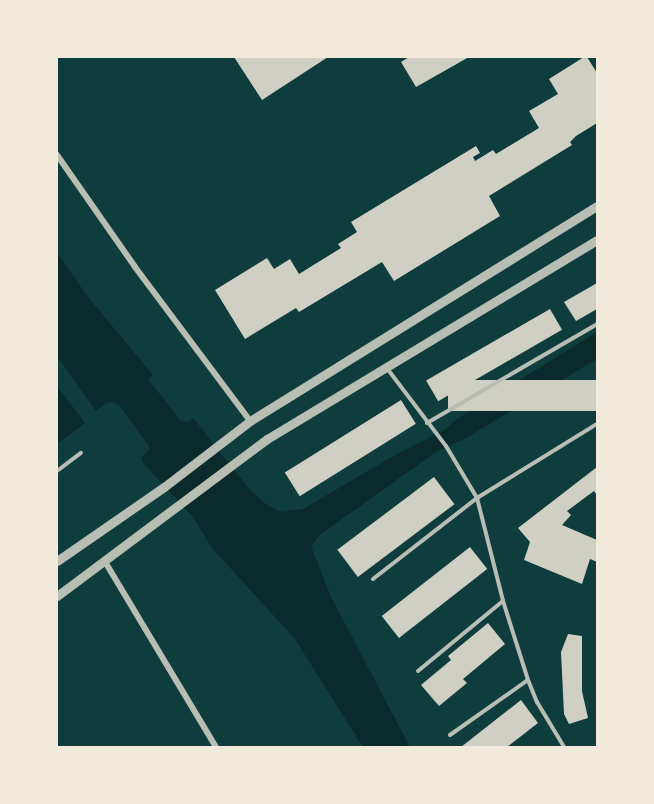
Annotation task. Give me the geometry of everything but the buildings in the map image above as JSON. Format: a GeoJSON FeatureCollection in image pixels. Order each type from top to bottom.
{"type":"FeatureCollection","features":[{"type":"Feature","properties":{"kind":"street"},"geometry":{"type":"LineString","coordinates":[[57,154],[135,267],[250,421]]}},
{"type":"Feature","properties":{"kind":"street"},"geometry":{"type":"LineString","coordinates":[[57,561],[164,487],[250,421],[597,206]]}},
{"type":"Feature","properties":{"kind":"street"},"geometry":{"type":"LineString","coordinates":[[57,596],[267,439],[385,365],[597,240]]}},
{"type":"Feature","properties":{"kind":"street"},"geometry":{"type":"LineString","coordinates":[[104,560],[216,747]]}},
{"type":"Feature","properties":{"kind":"lane"},"geometry":{"type":"LineString","coordinates":[[428,423],[597,324]]}},
{"type":"Feature","properties":{"kind":"lane"},"geometry":{"type":"LineString","coordinates":[[385,365],[446,446],[477,498],[503,601],[528,680],[537,702],[564,747]]}},
{"type":"Feature","properties":{"kind":"lane"},"geometry":{"type":"LineString","coordinates":[[373,579],[477,498],[597,424]]}},
{"type":"Feature","properties":{"kind":"lane"},"geometry":{"type":"LineString","coordinates":[[57,471],[81,453]]}},
{"type":"Feature","properties":{"kind":"lane"},"geometry":{"type":"LineString","coordinates":[[418,671],[503,601]]}},
{"type":"Feature","properties":{"kind":"lane"},"geometry":{"type":"LineString","coordinates":[[450,735],[528,680]]}},
{"type":"Feature","properties":{"kind":"water"},"geometry":{"type":"Polygon","coordinates":[[[57,253],[88,297],[153,375],[148,379],[180,420],[187,422],[194,419],[250,490],[267,505],[281,512],[303,509],[397,454],[443,431],[457,419],[597,332],[597,359],[468,437],[436,452],[321,534],[311,546],[331,597],[410,747],[363,747],[295,639],[212,548],[193,517],[144,464],[141,458],[149,450],[149,446],[119,405],[113,402],[106,403],[96,411],[57,356],[57,253]]]}},
{"type":"Feature","properties":{"kind":"water"},"geometry":{"type":"Polygon","coordinates":[[[57,386],[85,423],[57,444],[57,386]]]}}]}
